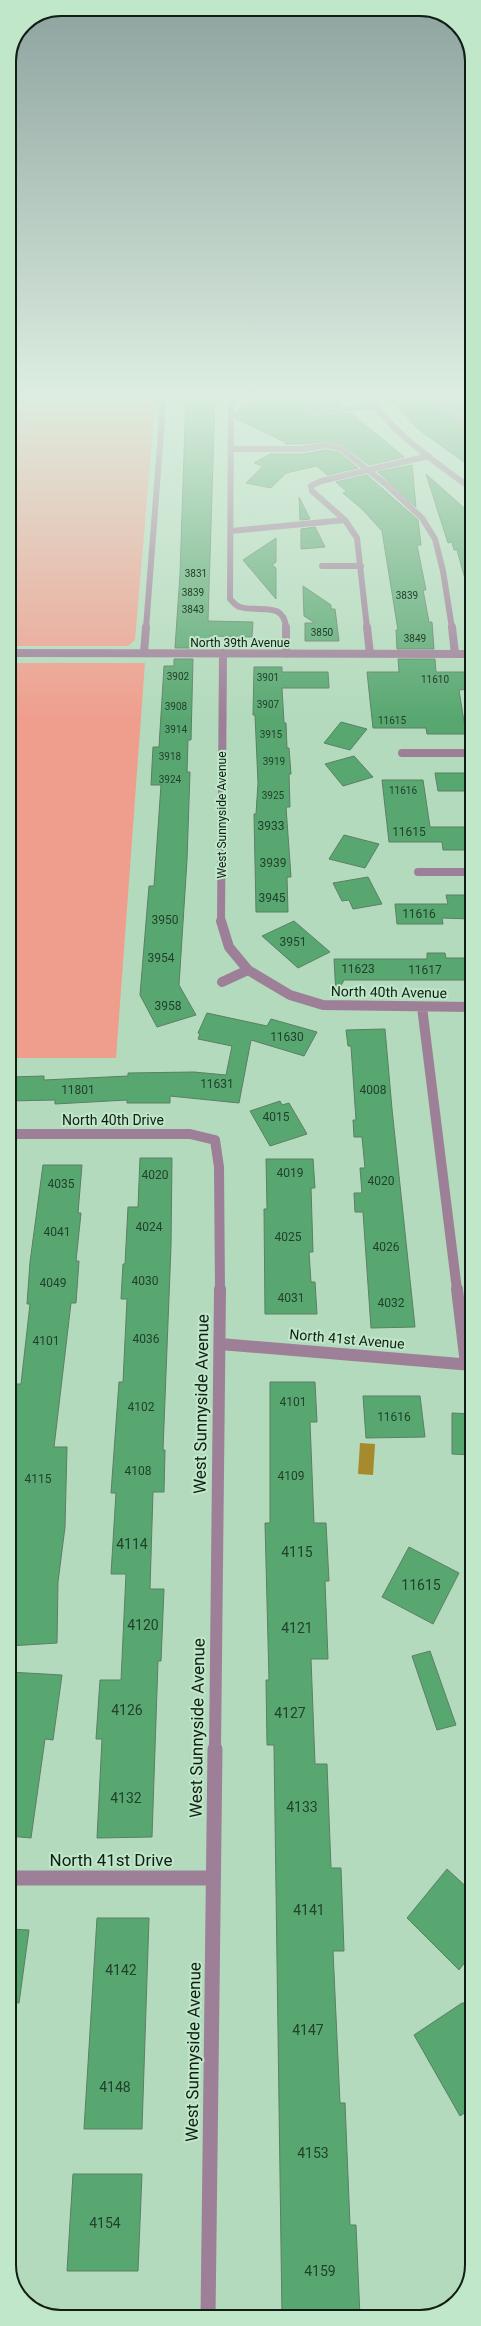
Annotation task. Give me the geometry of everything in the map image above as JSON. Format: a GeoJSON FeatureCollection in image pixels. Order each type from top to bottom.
{"type":"FeatureCollection","features":[{"type":"Feature","properties":{"kind":"street"},"geometry":{"type":"LineString","coordinates":[[144,653],[156,502]]}},
{"type":"Feature","properties":{"kind":"street"},"geometry":{"type":"LineString","coordinates":[[231,502],[231,602],[242,608],[271,610],[281,613],[285,620],[286,654]]}},
{"type":"Feature","properties":{"kind":"street"},"geometry":{"type":"LineString","coordinates":[[324,502],[345,520],[357,538],[370,654]]}},
{"type":"Feature","properties":{"kind":"street"},"geometry":{"type":"LineString","coordinates":[[405,502],[414,509],[428,526],[438,548],[455,654]]}},
{"type":"Feature","properties":{"kind":"street"},"geometry":{"type":"LineString","coordinates":[[231,531],[345,520]]}},
{"type":"Feature","properties":{"kind":"street"},"geometry":{"type":"LineString","coordinates":[[322,566],[361,566]]}},
{"type":"Feature","properties":{"kind":"street","name":"North 39th Avenue"},"geometry":{"type":"LineString","coordinates":[[16,653],[465,654]]}},
{"type":"Feature","properties":{"kind":"street","name":"West Sunnyside Avenue"},"geometry":{"type":"LineString","coordinates":[[223,653],[221,921],[229,947],[248,970]]}},
{"type":"Feature","properties":{"kind":"street"},"geometry":{"type":"LineString","coordinates":[[402,753],[465,753]]}},
{"type":"Feature","properties":{"kind":"street"},"geometry":{"type":"LineString","coordinates":[[418,872],[465,872]]}},
{"type":"Feature","properties":{"kind":"street"},"geometry":{"type":"LineString","coordinates":[[222,982],[248,970]]}},
{"type":"Feature","properties":{"kind":"street","name":"North 40th Avenue"},"geometry":{"type":"LineString","coordinates":[[248,970],[290,994],[323,1004],[365,1007],[465,1007]]}},
{"type":"Feature","properties":{"kind":"street"},"geometry":{"type":"LineString","coordinates":[[422,1007],[465,1335]]}},
{"type":"Feature","properties":{"kind":"street","name":"North 40th Drive"},"geometry":{"type":"LineString","coordinates":[[16,1134],[190,1134],[215,1140]]}},
{"type":"Feature","properties":{"kind":"street","name":"West Sunnyside Avenue"},"geometry":{"type":"LineString","coordinates":[[208,2310],[220,1344],[219,1167],[215,1140]]}},
{"type":"Feature","properties":{"kind":"street","name":"North 41st Avenue"},"geometry":{"type":"LineString","coordinates":[[220,1344],[465,1365]]}},
{"type":"Feature","properties":{"kind":"street","name":"North 41st Drive"},"geometry":{"type":"LineString","coordinates":[[16,1878],[213,1878]]}},
{"type":"Feature","properties":{"kind":"shaded area"},"geometry":{"type":"Polygon","coordinates":[[[16,502],[147,502],[135,640],[128,646],[16,646],[16,502]]]}},
{"type":"Feature","properties":{"kind":"shaded area"},"geometry":{"type":"Polygon","coordinates":[[[16,663],[145,663],[116,1058],[16,1058],[16,663]]]}},
{"type":"Feature","properties":{"kind":"shaded area"},"geometry":{"type":"Polygon","coordinates":[[[360,1443],[375,1444],[373,1475],[358,1474],[360,1443]]]}},
{"type":"Feature","properties":{"kind":"building"},"geometry":{"type":"Polygon","coordinates":[[[182,502],[212,502],[208,621],[253,622],[252,637],[210,636],[210,641],[194,641],[193,648],[175,648],[180,574],[182,502]]]}},
{"type":"Feature","properties":{"kind":"building"},"geometry":{"type":"Polygon","coordinates":[[[299,502],[301,502],[310,519],[300,520],[299,502]]]}},
{"type":"Feature","properties":{"kind":"building"},"geometry":{"type":"Polygon","coordinates":[[[353,502],[397,502],[418,520],[421,545],[417,545],[426,590],[423,590],[429,622],[432,622],[434,649],[397,649],[396,630],[398,630],[382,531],[353,502]]]}},
{"type":"Feature","properties":{"kind":"building"},"geometry":{"type":"Polygon","coordinates":[[[410,502],[415,502],[416,507],[410,502]]]}},
{"type":"Feature","properties":{"kind":"building"},"geometry":{"type":"Polygon","coordinates":[[[435,502],[457,502],[465,509],[465,579],[457,550],[454,550],[452,542],[448,543],[435,502]]]}},
{"type":"Feature","properties":{"kind":"building"},"geometry":{"type":"Polygon","coordinates":[[[315,527],[325,547],[301,549],[301,529],[315,527]]]}},
{"type":"Feature","properties":{"kind":"building"},"geometry":{"type":"Polygon","coordinates":[[[276,538],[276,562],[272,565],[276,568],[276,599],[243,560],[276,538]]]}},
{"type":"Feature","properties":{"kind":"building"},"geometry":{"type":"Polygon","coordinates":[[[303,586],[331,605],[331,609],[335,609],[339,641],[305,641],[305,623],[315,623],[304,616],[303,586]]]}},
{"type":"Feature","properties":{"kind":"building"},"geometry":{"type":"Polygon","coordinates":[[[174,659],[193,659],[191,740],[188,740],[187,772],[190,772],[187,860],[179,985],[196,1015],[157,1027],[140,995],[149,886],[154,886],[161,785],[151,785],[153,747],[159,747],[164,666],[174,666],[174,659]]]}},
{"type":"Feature","properties":{"kind":"building"},"geometry":{"type":"Polygon","coordinates":[[[398,659],[435,659],[436,672],[465,672],[465,690],[459,690],[465,734],[427,734],[426,728],[373,728],[367,672],[399,672],[398,659]]]}},
{"type":"Feature","properties":{"kind":"building"},"geometry":{"type":"Polygon","coordinates":[[[254,667],[282,667],[282,672],[328,672],[329,688],[282,688],[284,723],[286,723],[287,748],[289,748],[291,774],[289,774],[290,807],[286,807],[291,877],[287,877],[288,912],[256,912],[254,814],[256,814],[258,783],[255,715],[253,715],[254,667]]]}},
{"type":"Feature","properties":{"kind":"building"},"geometry":{"type":"Polygon","coordinates":[[[341,722],[367,729],[350,750],[324,743],[341,722]]]}},
{"type":"Feature","properties":{"kind":"building"},"geometry":{"type":"Polygon","coordinates":[[[354,756],[373,777],[343,786],[325,764],[354,756]]]}},
{"type":"Feature","properties":{"kind":"building"},"geometry":{"type":"Polygon","coordinates":[[[435,773],[465,773],[465,791],[438,791],[435,773]]]}},
{"type":"Feature","properties":{"kind":"building"},"geometry":{"type":"Polygon","coordinates":[[[382,780],[423,780],[430,827],[465,827],[465,850],[443,850],[442,842],[389,842],[382,780]]]}},
{"type":"Feature","properties":{"kind":"building"},"geometry":{"type":"Polygon","coordinates":[[[344,835],[379,844],[365,868],[329,859],[344,835]]]}},
{"type":"Feature","properties":{"kind":"building"},"geometry":{"type":"Polygon","coordinates":[[[368,877],[382,904],[353,909],[349,900],[342,901],[333,883],[368,877]]]}},
{"type":"Feature","properties":{"kind":"building"},"geometry":{"type":"Polygon","coordinates":[[[446,895],[465,895],[465,919],[442,918],[443,924],[397,924],[395,904],[448,904],[446,895]]]}},
{"type":"Feature","properties":{"kind":"building"},"geometry":{"type":"Polygon","coordinates":[[[294,921],[330,952],[298,968],[262,936],[294,921]]]}},
{"type":"Feature","properties":{"kind":"building"},"geometry":{"type":"Polygon","coordinates":[[[427,953],[445,953],[446,958],[465,958],[465,980],[344,980],[336,995],[334,959],[427,959],[427,953]]]}},
{"type":"Feature","properties":{"kind":"building"},"geometry":{"type":"Polygon","coordinates":[[[207,1013],[267,1026],[271,1019],[317,1032],[304,1056],[251,1040],[239,1103],[170,1096],[170,1103],[127,1103],[127,1100],[55,1104],[55,1100],[16,1101],[16,1077],[44,1076],[44,1080],[128,1076],[128,1073],[194,1072],[226,1075],[232,1046],[198,1039],[200,1034],[198,1033],[207,1013]]]}},
{"type":"Feature","properties":{"kind":"building"},"geometry":{"type":"Polygon","coordinates":[[[385,1029],[415,1327],[371,1328],[363,1212],[355,1212],[354,1193],[362,1193],[360,1168],[365,1168],[362,1137],[354,1137],[353,1120],[356,1120],[351,1046],[348,1046],[346,1030],[385,1029]]]}},
{"type":"Feature","properties":{"kind":"building"},"geometry":{"type":"Polygon","coordinates":[[[280,1101],[282,1105],[289,1103],[307,1134],[270,1146],[250,1111],[280,1101]]]}},
{"type":"Feature","properties":{"kind":"building"},"geometry":{"type":"Polygon","coordinates":[[[140,1158],[172,1158],[171,1246],[163,1450],[165,1450],[164,1492],[153,1492],[150,1589],[164,1589],[161,1661],[158,1661],[152,1837],[97,1838],[102,1739],[96,1739],[100,1680],[121,1680],[126,1574],[111,1574],[116,1493],[111,1493],[119,1382],[123,1382],[127,1299],[121,1299],[123,1264],[125,1264],[128,1207],[138,1207],[140,1158]]]}},
{"type":"Feature","properties":{"kind":"building"},"geometry":{"type":"Polygon","coordinates":[[[266,1159],[313,1159],[315,1188],[311,1188],[313,1252],[309,1252],[311,1282],[315,1282],[317,1314],[265,1314],[264,1209],[267,1209],[266,1159]]]}},
{"type":"Feature","properties":{"kind":"building"},"geometry":{"type":"Polygon","coordinates":[[[43,1165],[82,1165],[78,1213],[81,1213],[76,1261],[79,1261],[76,1303],[71,1303],[54,1447],[67,1447],[65,1527],[58,1582],[57,1643],[16,1646],[16,1384],[21,1384],[30,1304],[27,1304],[30,1262],[43,1165]]]}},
{"type":"Feature","properties":{"kind":"building"},"geometry":{"type":"Polygon","coordinates":[[[270,1382],[315,1382],[317,1422],[310,1422],[314,1523],[326,1523],[329,1581],[325,1581],[328,1659],[311,1659],[315,1764],[327,1764],[331,1868],[341,1868],[344,1951],[333,1951],[340,2103],[345,2103],[350,2225],[356,2225],[360,2310],[282,2310],[274,1745],[267,1745],[266,1680],[269,1680],[265,1523],[270,1523],[270,1382]]]}},
{"type":"Feature","properties":{"kind":"building"},"geometry":{"type":"Polygon","coordinates":[[[363,1396],[420,1396],[425,1437],[366,1438],[363,1396]]]}},
{"type":"Feature","properties":{"kind":"building"},"geometry":{"type":"Polygon","coordinates":[[[452,1413],[465,1414],[465,1455],[452,1454],[452,1413]]]}},
{"type":"Feature","properties":{"kind":"building"},"geometry":{"type":"Polygon","coordinates":[[[409,1547],[459,1573],[433,1624],[382,1597],[409,1547]]]}},
{"type":"Feature","properties":{"kind":"building"},"geometry":{"type":"Polygon","coordinates":[[[430,1651],[456,1725],[437,1730],[412,1656],[430,1651]]]}},
{"type":"Feature","properties":{"kind":"building"},"geometry":{"type":"Polygon","coordinates":[[[16,1672],[62,1675],[53,1740],[45,1739],[31,1838],[16,1837],[16,1672]]]}},
{"type":"Feature","properties":{"kind":"building"},"geometry":{"type":"Polygon","coordinates":[[[447,1869],[465,1886],[465,1962],[459,1970],[407,1918],[447,1869]]]}},
{"type":"Feature","properties":{"kind":"building"},"geometry":{"type":"Polygon","coordinates":[[[97,1918],[149,1918],[142,2129],[84,2129],[97,1918]]]}},
{"type":"Feature","properties":{"kind":"building"},"geometry":{"type":"Polygon","coordinates":[[[16,1929],[29,1930],[19,2003],[16,2003],[16,1929]]]}},
{"type":"Feature","properties":{"kind":"building"},"geometry":{"type":"Polygon","coordinates":[[[462,2003],[465,2003],[465,2113],[460,2116],[414,2035],[462,2003]]]}},
{"type":"Feature","properties":{"kind":"building"},"geometry":{"type":"Polygon","coordinates":[[[73,2174],[142,2174],[138,2271],[67,2271],[73,2174]]]}}]}
